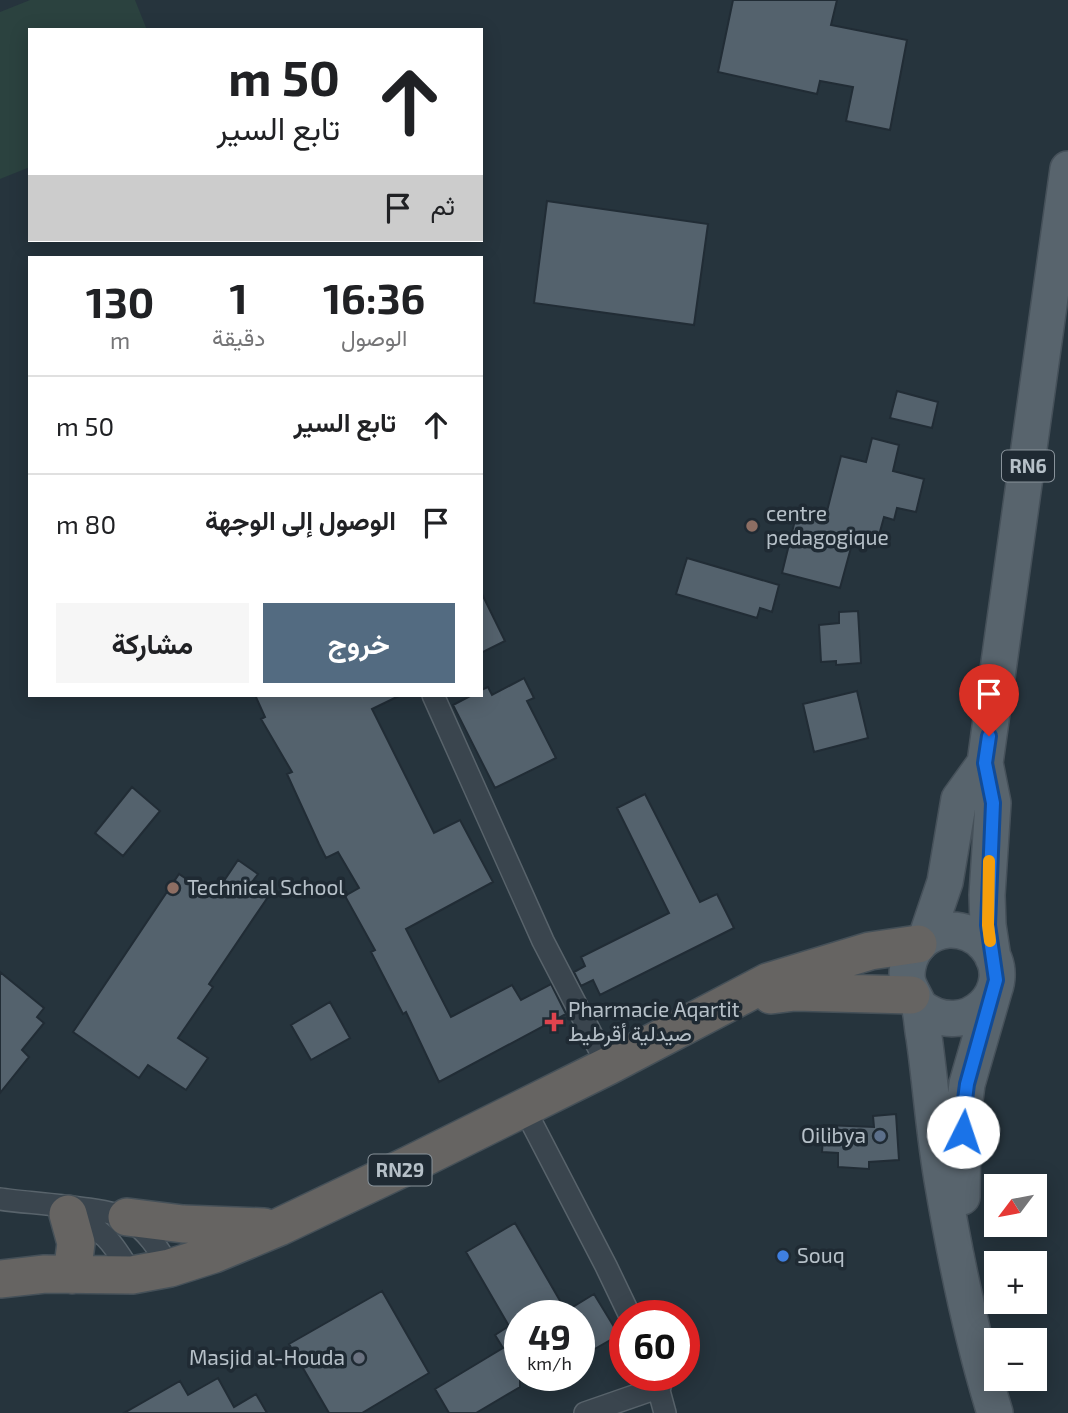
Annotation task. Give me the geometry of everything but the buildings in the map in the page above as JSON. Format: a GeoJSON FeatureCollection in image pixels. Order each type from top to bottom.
{"type":"FeatureCollection","features":[{"type":"Feature","properties":{"kind":"highway","name":"RN29"},"geometry":{"type":"LineString","coordinates":[[0,1279],[58,1275],[132,1275],[170,1268],[214,1254],[279,1227],[524,1108],[768,982],[870,951],[922,941]]}},
{"type":"Feature","properties":{"kind":"highway","name":"RN29"},"geometry":{"type":"LineString","coordinates":[[735,1000],[794,992],[915,1000]]}},
{"type":"Feature","properties":{"kind":"highway"},"geometry":{"type":"LineString","coordinates":[[58,1275],[76,1242],[59,1210]]}},
{"type":"Feature","properties":{"kind":"highway"},"geometry":{"type":"LineString","coordinates":[[127,1217],[183,1224],[279,1227]]}},
{"type":"Feature","properties":{"kind":"highway","name":"RN29"},"geometry":{"type":"LineString","coordinates":[[0,1257],[58,1275]]}},
{"type":"Feature","properties":{"kind":"main road","name":"RN6"},"geometry":{"type":"LineString","coordinates":[[958,1260],[963,1214],[963,1116],[967,1084],[993,974],[987,895],[993,803],[985,763],[1068,169]]}},
{"type":"Feature","properties":{"kind":"main road","name":"RN6"},"geometry":{"type":"LineString","coordinates":[[985,763],[959,799],[945,882],[922,941],[911,955],[907,982],[915,1000],[930,1073],[943,1184],[958,1260],[982,1370],[995,1413]]}},
{"type":"Feature","properties":{"kind":"main road"},"geometry":{"type":"LineString","coordinates":[[915,1000],[929,1014],[941,1019],[967,1017],[988,1002],[993,974],[986,947],[976,937],[951,930],[937,932],[922,941]]}},
{"type":"Feature","properties":{"kind":"street"},"geometry":{"type":"LineString","coordinates":[[434,697],[543,941],[608,1066]]}},
{"type":"Feature","properties":{"kind":"street"},"geometry":{"type":"LineString","coordinates":[[524,1108],[622,1300]]}},
{"type":"Feature","properties":{"kind":"street"},"geometry":{"type":"LineString","coordinates":[[0,1199],[59,1210],[106,1212],[127,1217],[156,1245],[170,1268]]}},
{"type":"Feature","properties":{"kind":"street"},"geometry":{"type":"LineString","coordinates":[[59,1210],[89,1223],[103,1233],[132,1275]]}},
{"type":"Feature","properties":{"kind":"street"},"geometry":{"type":"LineString","coordinates":[[585,1413],[634,1391]]}},
{"type":"Feature","properties":{"kind":"street"},"geometry":{"type":"LineString","coordinates":[[660,1391],[665,1413]]}},
{"type":"Feature","properties":{"kind":"green space"},"geometry":{"type":"Polygon","coordinates":[[[30,0],[135,0],[146,28],[28,28],[28,168],[0,179],[0,12],[30,0]]]}},
{"type":"Feature","properties":{"kind":"slow traffic"},"geometry":{"type":"LineString","coordinates":[[989,861],[987,895],[990,941]]}},
{"type":"Feature","properties":{"kind":"place","name":"centre pedagogique"},"geometry":{"type":"Point","coordinates":[752,526]}},
{"type":"Feature","properties":{"kind":"place","name":"Technical School"},"geometry":{"type":"Point","coordinates":[173,888]}},
{"type":"Feature","properties":{"kind":"place","name":"Pharmacie Aqartit صيدلية أقرطيط"},"geometry":{"type":"Point","coordinates":[554,1022]}},
{"type":"Feature","properties":{"kind":"place","name":"Oilibya"},"geometry":{"type":"Point","coordinates":[880,1136]}},
{"type":"Feature","properties":{"kind":"place","name":"Souq"},"geometry":{"type":"Point","coordinates":[783,1256]}},
{"type":"Feature","properties":{"kind":"place","name":"Masjid al-Houda"},"geometry":{"type":"Point","coordinates":[359,1358]}},
{"type":"Feature","properties":{"kind":"route"},"geometry":{"type":"LineString","coordinates":[[963,1132],[967,1084],[996,980],[988,925],[987,895],[993,803],[985,763],[989,736]]}}]}
